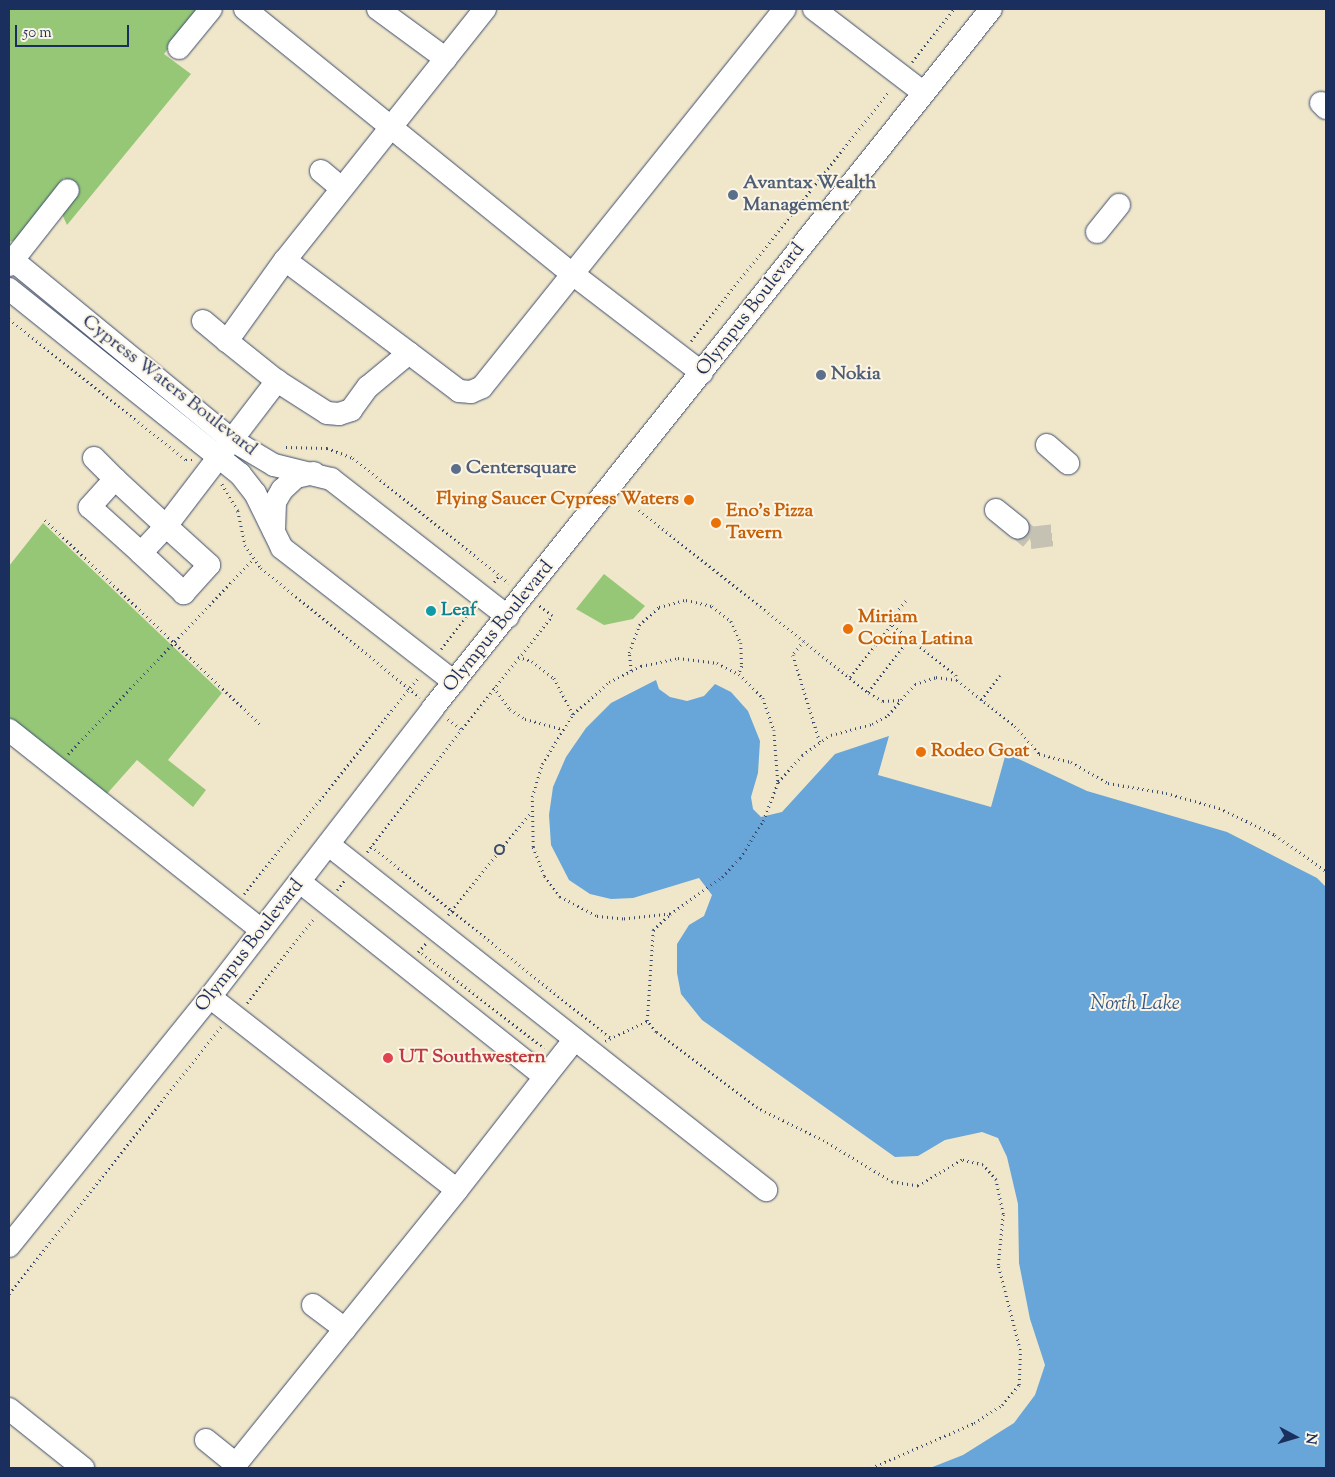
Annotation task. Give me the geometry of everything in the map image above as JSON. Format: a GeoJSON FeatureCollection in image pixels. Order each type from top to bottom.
{"type":"FeatureCollection","features":[{"type":"Feature","properties":{"kind":"street"},"geometry":{"type":"LineString","coordinates":[[179,48],[212,9]]}},
{"type":"Feature","properties":{"kind":"street"},"geometry":{"type":"LineString","coordinates":[[245,9],[574,275],[702,373]]}},
{"type":"Feature","properties":{"kind":"street"},"geometry":{"type":"LineString","coordinates":[[378,9],[446,59]]}},
{"type":"Feature","properties":{"kind":"street"},"geometry":{"type":"LineString","coordinates":[[226,341],[285,260],[341,188],[485,9]]}},
{"type":"Feature","properties":{"kind":"street"},"geometry":{"type":"LineString","coordinates":[[285,260],[459,390],[471,392],[482,387],[574,275],[785,9]]}},
{"type":"Feature","properties":{"kind":"street"},"geometry":{"type":"LineString","coordinates":[[814,9],[924,93]]}},
{"type":"Feature","properties":{"kind":"street","name":"Olympus Boulevard"},"geometry":{"type":"LineString","coordinates":[[9,1246],[210,998],[454,682],[991,9]]}},
{"type":"Feature","properties":{"kind":"street"},"geometry":{"type":"LineString","coordinates":[[321,171],[341,188]]}},
{"type":"Feature","properties":{"kind":"street"},"geometry":{"type":"LineString","coordinates":[[10,261],[52,225],[68,190]]}},
{"type":"Feature","properties":{"kind":"street"},"geometry":{"type":"LineString","coordinates":[[1097,232],[1119,205]]}},
{"type":"Feature","properties":{"kind":"street","name":"Cypress Waters Boulevard"},"geometry":{"type":"LineString","coordinates":[[10,261],[232,440],[274,465],[331,478],[508,616]]}},
{"type":"Feature","properties":{"kind":"street","name":"Cypress Waters Boulevard"},"geometry":{"type":"LineString","coordinates":[[9,289],[213,464],[240,474],[255,493],[275,539],[282,548],[454,682]]}},
{"type":"Feature","properties":{"kind":"street"},"geometry":{"type":"LineString","coordinates":[[203,321],[277,381],[327,413],[339,414],[351,410],[368,386],[409,353]]}},
{"type":"Feature","properties":{"kind":"street"},"geometry":{"type":"LineString","coordinates":[[141,554],[166,526],[277,381]]}},
{"type":"Feature","properties":{"kind":"street"},"geometry":{"type":"LineString","coordinates":[[1047,445],[1068,463]]}},
{"type":"Feature","properties":{"kind":"street"},"geometry":{"type":"LineString","coordinates":[[94,458],[115,480],[209,565],[184,593],[90,507],[115,480]]}},
{"type":"Feature","properties":{"kind":"street"},"geometry":{"type":"LineString","coordinates":[[275,539],[272,518],[275,502],[282,490],[296,477],[314,473]]}},
{"type":"Feature","properties":{"kind":"street"},"geometry":{"type":"LineString","coordinates":[[996,510],[1018,528]]}},
{"type":"Feature","properties":{"kind":"street"},"geometry":{"type":"LineString","coordinates":[[9,730],[262,930]]}},
{"type":"Feature","properties":{"kind":"street"},"geometry":{"type":"LineString","coordinates":[[329,845],[766,1190]]}},
{"type":"Feature","properties":{"kind":"street"},"geometry":{"type":"LineString","coordinates":[[300,882],[545,1077]]}},
{"type":"Feature","properties":{"kind":"street"},"geometry":{"type":"LineString","coordinates":[[210,998],[456,1190]]}},
{"type":"Feature","properties":{"kind":"street"},"geometry":{"type":"LineString","coordinates":[[206,1440],[235,1466],[574,1039]]}},
{"type":"Feature","properties":{"kind":"street"},"geometry":{"type":"LineString","coordinates":[[313,1305],[345,1329]]}},
{"type":"Feature","properties":{"kind":"street"},"geometry":{"type":"LineString","coordinates":[[9,1409],[83,1468]]}},
{"type":"Feature","properties":{"kind":"path"},"geometry":{"type":"LineString","coordinates":[[691,344],[690,338],[954,9]]}},
{"type":"Feature","properties":{"kind":"path"},"geometry":{"type":"LineString","coordinates":[[9,319],[186,460],[213,464],[223,489],[238,511],[245,545],[253,560],[272,578],[422,698]]}},
{"type":"Feature","properties":{"kind":"path"},"geometry":{"type":"LineString","coordinates":[[282,446],[327,448],[353,458],[513,586]]}},
{"type":"Feature","properties":{"kind":"path"},"geometry":{"type":"LineString","coordinates":[[639,510],[868,692],[883,701],[900,700]]}},
{"type":"Feature","properties":{"kind":"path"},"geometry":{"type":"LineString","coordinates":[[45,520],[176,642],[262,726]]}},
{"type":"Feature","properties":{"kind":"path"},"geometry":{"type":"LineString","coordinates":[[56,768],[253,560]]}},
{"type":"Feature","properties":{"kind":"path"},"geometry":{"type":"LineString","coordinates":[[245,899],[244,893],[500,576]]}},
{"type":"Feature","properties":{"kind":"path"},"geometry":{"type":"LineString","coordinates":[[631,671],[629,653],[639,625],[659,607],[686,600],[712,606],[731,621],[740,643],[742,666],[739,674]]}},
{"type":"Feature","properties":{"kind":"path"},"geometry":{"type":"LineString","coordinates":[[906,600],[889,622],[956,675],[956,680]]}},
{"type":"Feature","properties":{"kind":"path"},"geometry":{"type":"LineString","coordinates":[[449,719],[462,728],[552,616],[538,605]]}},
{"type":"Feature","properties":{"kind":"path"},"geometry":{"type":"LineString","coordinates":[[850,677],[892,624]]}},
{"type":"Feature","properties":{"kind":"path"},"geometry":{"type":"LineString","coordinates":[[868,692],[910,638]]}},
{"type":"Feature","properties":{"kind":"path"},"geometry":{"type":"LineString","coordinates":[[804,641],[793,655],[820,742]]}},
{"type":"Feature","properties":{"kind":"path"},"geometry":{"type":"LineString","coordinates":[[518,657],[532,661],[554,678],[573,714]]}},
{"type":"Feature","properties":{"kind":"path"},"geometry":{"type":"LineString","coordinates":[[670,914],[609,919],[572,906],[551,887],[537,862],[531,831],[531,812],[536,780],[562,728],[573,714],[609,682],[654,662],[690,658],[717,663],[739,674],[763,698],[769,712],[777,746],[778,782]]}},
{"type":"Feature","properties":{"kind":"path"},"geometry":{"type":"LineString","coordinates":[[981,700],[1000,676]]}},
{"type":"Feature","properties":{"kind":"path"},"geometry":{"type":"LineString","coordinates":[[871,1468],[974,1423],[1002,1404],[1019,1385],[1020,1350],[998,1265],[1003,1214],[996,1180],[983,1166],[962,1160],[918,1186],[892,1182],[830,1144],[757,1108],[656,1032],[647,1021],[651,937],[653,930],[670,914],[722,877],[740,858],[769,805],[778,782],[802,755],[831,735],[872,724],[888,715],[900,700],[925,679],[956,680],[1015,726],[1039,754],[1072,762],[1108,783],[1166,793],[1220,808],[1262,828],[1326,871]]}},
{"type":"Feature","properties":{"kind":"path"},"geometry":{"type":"LineString","coordinates":[[494,687],[510,709],[525,720],[562,728]]}},
{"type":"Feature","properties":{"kind":"path"},"geometry":{"type":"LineString","coordinates":[[503,846],[531,812]]}},
{"type":"Feature","properties":{"kind":"path"},"geometry":{"type":"LineString","coordinates":[[371,846],[611,1038]]}},
{"type":"Feature","properties":{"kind":"path"},"geometry":{"type":"LineString","coordinates":[[339,887],[346,893]]}},
{"type":"Feature","properties":{"kind":"path"},"geometry":{"type":"LineString","coordinates":[[412,945],[559,1059]]}},
{"type":"Feature","properties":{"kind":"path"},"geometry":{"type":"LineString","coordinates":[[573,1007],[574,1039]]}},
{"type":"Feature","properties":{"kind":"path"},"geometry":{"type":"LineString","coordinates":[[528,1063],[542,1046],[574,1039],[611,1038],[647,1021]]}},
{"type":"Feature","properties":{"kind":"green space"},"geometry":{"type":"Polygon","coordinates":[[[9,9],[199,9],[164,54],[191,74],[67,225],[62,214],[76,188],[64,178],[16,240],[9,242],[9,9]]]}},
{"type":"Feature","properties":{"kind":"green space"},"geometry":{"type":"Polygon","coordinates":[[[43,523],[222,693],[168,760],[206,790],[193,807],[137,760],[105,796],[9,719],[9,566],[43,523]]]}},
{"type":"Feature","properties":{"kind":"green space"},"geometry":{"type":"Polygon","coordinates":[[[604,574],[645,606],[633,619],[604,625],[576,609],[604,574]]]}},
{"type":"Feature","properties":{"kind":"water","name":"North Lake"},"geometry":{"type":"Polygon","coordinates":[[[656,680],[659,689],[670,697],[687,701],[704,696],[715,684],[731,692],[748,711],[760,741],[758,773],[751,797],[753,809],[761,817],[782,812],[835,754],[889,736],[878,775],[991,807],[1006,753],[1087,791],[1227,832],[1317,878],[1326,887],[1326,1468],[930,1468],[963,1455],[1014,1423],[1035,1395],[1045,1365],[1030,1319],[1019,1263],[1018,1204],[1007,1157],[998,1138],[982,1132],[945,1140],[918,1156],[895,1157],[702,1020],[681,994],[677,973],[677,944],[689,925],[704,916],[712,895],[699,878],[633,898],[611,899],[590,894],[569,880],[551,845],[549,815],[553,787],[566,757],[586,728],[611,703],[656,680]]]}},
{"type":"Feature","properties":{"kind":"tunnel"},"geometry":{"type":"LineString","coordinates":[[1018,528],[1030,538],[1054,535]]}},
{"type":"Feature","properties":{"kind":"place","name":"Avantax Wealth Management"},"geometry":{"type":"Point","coordinates":[733,195]}},
{"type":"Feature","properties":{"kind":"place","name":"Nokia"},"geometry":{"type":"Point","coordinates":[821,375]}},
{"type":"Feature","properties":{"kind":"place","name":"Centersquare"},"geometry":{"type":"Point","coordinates":[456,469]}},
{"type":"Feature","properties":{"kind":"place","name":"Flying Saucer Cypress Waters"},"geometry":{"type":"Point","coordinates":[689,500]}},
{"type":"Feature","properties":{"kind":"place","name":"Eno's Pizza Tavern"},"geometry":{"type":"Point","coordinates":[716,523]}},
{"type":"Feature","properties":{"kind":"place","name":"Leaf"},"geometry":{"type":"Point","coordinates":[431,611]}},
{"type":"Feature","properties":{"kind":"place","name":"Miriam Cocina Latina"},"geometry":{"type":"Point","coordinates":[848,629]}},
{"type":"Feature","properties":{"kind":"place","name":"Rodeo Goat"},"geometry":{"type":"Point","coordinates":[921,752]}},
{"type":"Feature","properties":{"kind":"place","name":"UT Southwestern"},"geometry":{"type":"Point","coordinates":[388,1058]}}]}
